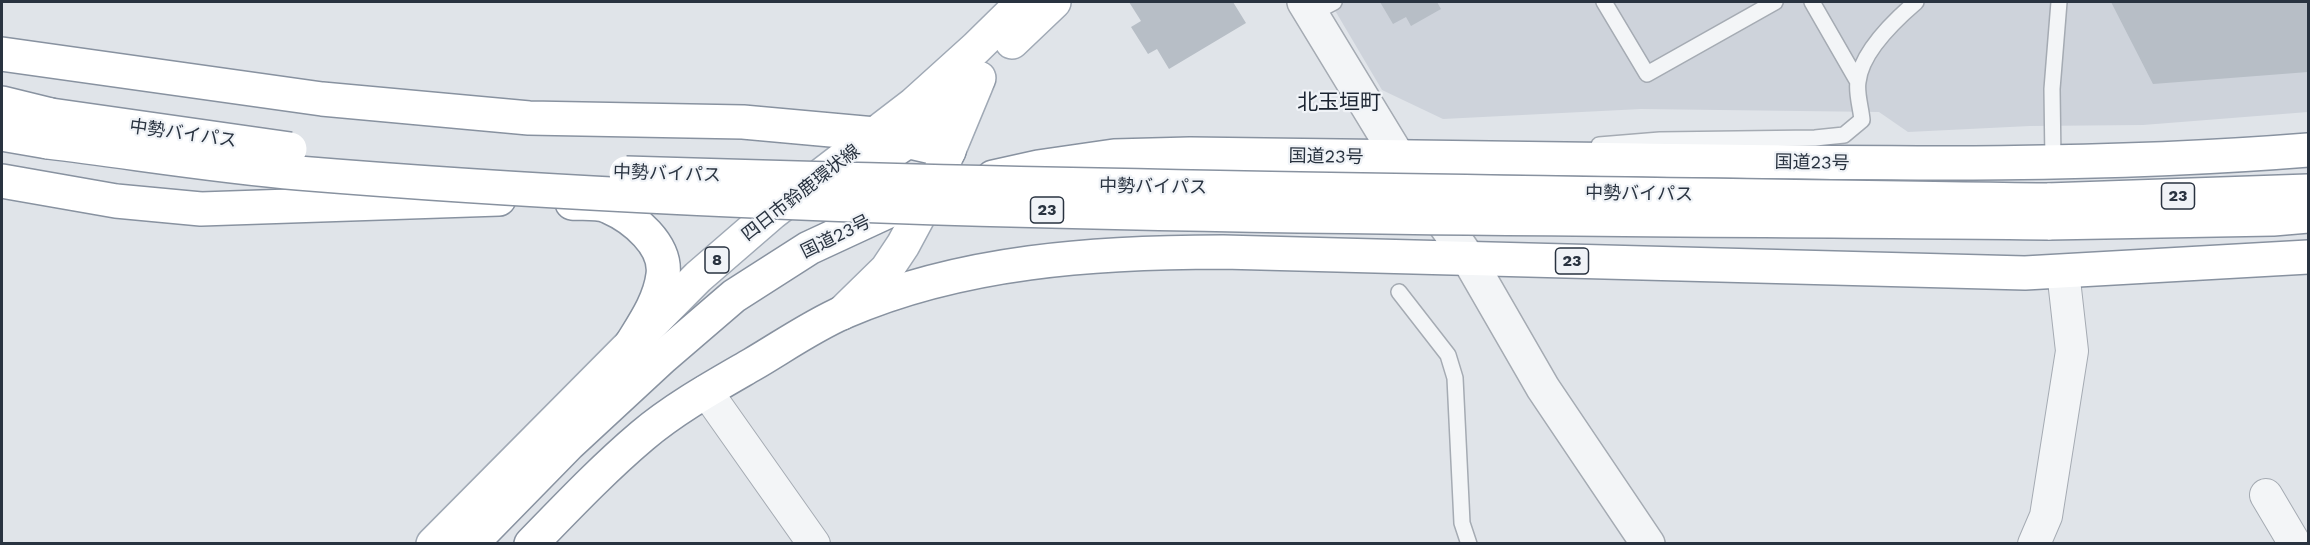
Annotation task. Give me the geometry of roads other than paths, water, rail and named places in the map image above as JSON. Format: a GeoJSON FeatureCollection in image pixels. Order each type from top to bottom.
{"type":"FeatureCollection","features":[{"type":"Feature","properties":{"kind":"main road","name":"四日市鈴鹿環状線"},"geometry":{"type":"LineString","coordinates":[[433,543],[698,277],[796,195],[914,104],[1023,2]]}},
{"type":"Feature","properties":{"kind":"main road"},"geometry":{"type":"LineString","coordinates":[[2,181],[116,201],[201,209],[516,199],[607,206],[734,209],[796,195],[834,182],[877,162],[924,130],[1054,2]]}},
{"type":"Feature","properties":{"kind":"main road"},"geometry":{"type":"LineString","coordinates":[[2,54],[322,99],[529,118],[743,123],[875,134],[949,151]]}},
{"type":"Feature","properties":{"kind":"main road"},"geometry":{"type":"LineString","coordinates":[[843,313],[887,269],[903,245],[932,191],[978,79]]}},
{"type":"Feature","properties":{"kind":"main road","name":"中勢バイパス"},"geometry":{"type":"LineString","coordinates":[[2,103],[50,129]]}},
{"type":"Feature","properties":{"kind":"main road","name":"中勢バイパス"},"geometry":{"type":"LineString","coordinates":[[2,134],[50,129],[595,172],[2273,219],[2308,216]]}},
{"type":"Feature","properties":{"kind":"main road","name":"国道23号"},"geometry":{"type":"LineString","coordinates":[[471,543],[569,444],[663,357],[734,296],[809,248],[932,191],[1038,167],[1114,156],[1190,154],[1399,158],[1449,156],[1866,164],[2222,157],[2308,150]]}},
{"type":"Feature","properties":{"kind":"main road","name":"中勢バイパス"},"geometry":{"type":"LineString","coordinates":[[2048,211],[2308,191]]}},
{"type":"Feature","properties":{"kind":"main road"},"geometry":{"type":"LineString","coordinates":[[607,206],[646,232],[661,258],[663,274],[658,293],[649,315],[632,343]]}},
{"type":"Feature","properties":{"kind":"main road","name":"23"},"geometry":{"type":"LineString","coordinates":[[531,543],[644,434],[706,391],[843,313],[899,291],[997,267],[1146,252],[1223,252],[2025,273],[2308,257]]}},
{"type":"Feature","properties":{"kind":"street"},"geometry":{"type":"LineString","coordinates":[[1316,6],[1399,158],[1468,258],[1543,388],[1648,543]]}},
{"type":"Feature","properties":{"kind":"street"},"geometry":{"type":"LineString","coordinates":[[2034,543],[2046,516],[2072,351],[2063,271]]}},
{"type":"Feature","properties":{"kind":"street"},"geometry":{"type":"LineString","coordinates":[[706,391],[814,543]]}},
{"type":"Feature","properties":{"kind":"street"},"geometry":{"type":"LineString","coordinates":[[2266,495],[2295,543]]}},
{"type":"Feature","properties":{"kind":"lane"},"geometry":{"type":"LineString","coordinates":[[1604,2],[1647,74],[1775,2]]}},
{"type":"Feature","properties":{"kind":"lane"},"geometry":{"type":"LineString","coordinates":[[1449,156],[1660,140],[1815,138],[1844,135],[1862,120],[1857,82],[1812,2]]}},
{"type":"Feature","properties":{"kind":"lane"},"geometry":{"type":"LineString","coordinates":[[1857,82],[1868,53],[1899,16],[1916,2]]}},
{"type":"Feature","properties":{"kind":"lane"},"geometry":{"type":"LineString","coordinates":[[2053,162],[2052,89],[2059,2]]}},
{"type":"Feature","properties":{"kind":"lane"},"geometry":{"type":"LineString","coordinates":[[1400,292],[1448,355],[1455,378],[1462,524],[1469,543]]}},
{"type":"Feature","properties":{"kind":"district","name":"北玉垣町"},"geometry":{"type":"Point","coordinates":[1339,103]}}]}
